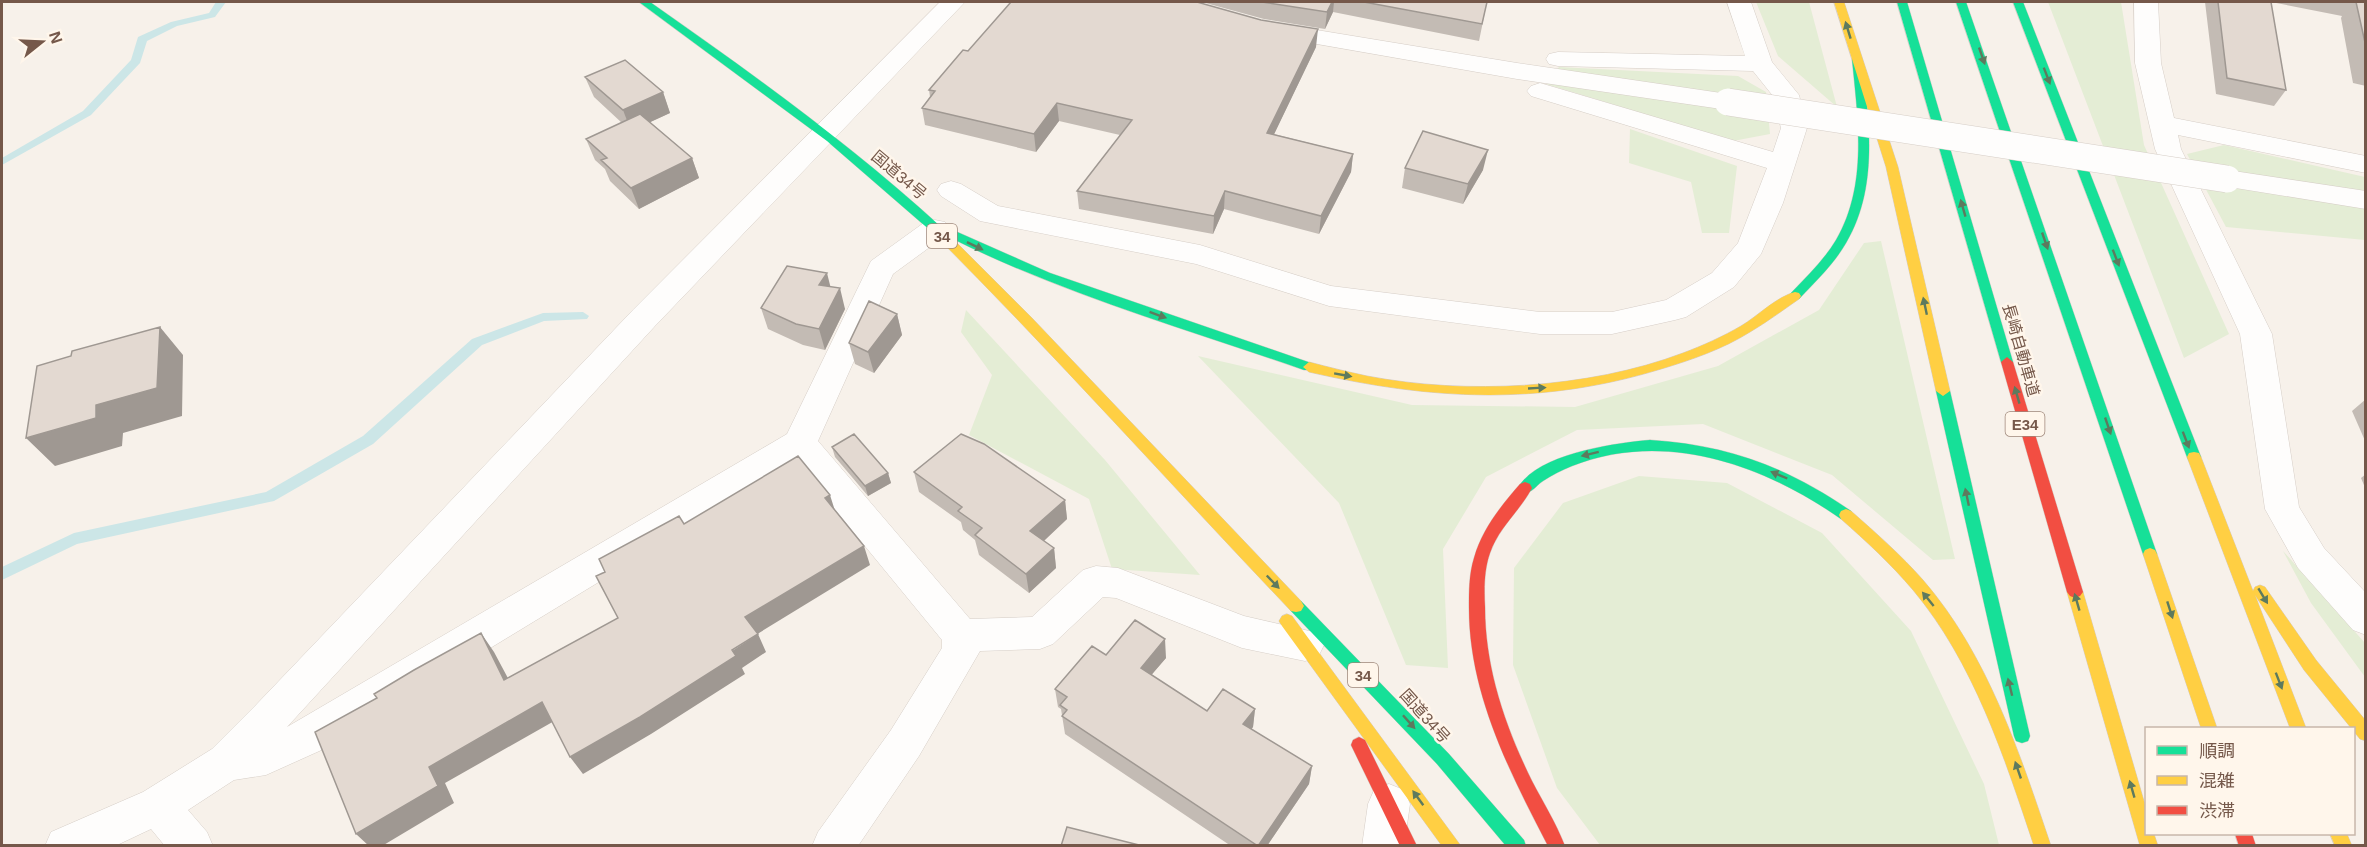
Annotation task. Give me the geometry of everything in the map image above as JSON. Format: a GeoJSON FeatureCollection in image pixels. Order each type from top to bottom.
{"type":"FeatureCollection","features":[{"type":"Feature","properties":{"kind":"highway","name":"国道34号"},"geometry":{"type":"LineString","coordinates":[[644,2],[825,134],[930,224],[1030,324],[1203,510],[1396,708],[1518,846]]}},
{"type":"Feature","properties":{"kind":"highway"},"geometry":{"type":"LineString","coordinates":[[1839,2],[1892,167],[1999,642],[2049,846]]}},
{"type":"Feature","properties":{"kind":"highway","name":"長崎自動車道"},"geometry":{"type":"LineString","coordinates":[[1902,2],[2145,832]]}},
{"type":"Feature","properties":{"kind":"highway"},"geometry":{"type":"LineString","coordinates":[[1961,2],[2007,130],[2208,727]]}},
{"type":"Feature","properties":{"kind":"highway"},"geometry":{"type":"LineString","coordinates":[[2018,2],[2297,727]]}},
{"type":"Feature","properties":{"kind":"highway"},"geometry":{"type":"LineString","coordinates":[[930,224],[975,247],[1019,265],[1249,349],[1323,371],[1403,386],[1477,390],[1547,387],[1608,378],[1668,363],[1722,343],[1770,317],[1802,291],[1828,262],[1846,231],[1862,193],[1865,147],[1857,59]]}},
{"type":"Feature","properties":{"kind":"highway"},"geometry":{"type":"LineString","coordinates":[[1557,846],[1525,785],[1498,724],[1482,669],[1475,617],[1478,571],[1491,532],[1511,499],[1540,473],[1578,457],[1609,450],[1659,445],[1707,451],[1754,464],[1800,484],[1847,515],[1891,555],[1930,601],[1971,659],[2005,734],[2043,846]]}},
{"type":"Feature","properties":{"kind":"highway"},"geometry":{"type":"LineString","coordinates":[[2212,509],[2278,620],[2328,690],[2366,734]]}},
{"type":"Feature","properties":{"kind":"highway","name":"国道34号"},"geometry":{"type":"LineString","coordinates":[[1203,510],[1453,846]]}},
{"type":"Feature","properties":{"kind":"highway"},"geometry":{"type":"LineString","coordinates":[[1312,654],[1409,846]]}},
{"type":"Feature","properties":{"kind":"street"},"geometry":{"type":"LineString","coordinates":[[66,846],[158,806],[226,762],[285,703],[644,318],[953,2]]}},
{"type":"Feature","properties":{"kind":"street"},"geometry":{"type":"LineString","coordinates":[[951,190],[990,214],[1200,255],[1329,296],[1540,323],[1612,323],[1675,309],[1723,280],[1751,247],[1769,203],[1794,128],[1786,95],[1760,63],[1739,2]]}},
{"type":"Feature","properties":{"kind":"street"},"geometry":{"type":"LineString","coordinates":[[2146,2],[2148,63],[2168,149],[2256,334],[2282,509],[2311,558],[2366,619]]}},
{"type":"Feature","properties":{"kind":"street"},"geometry":{"type":"LineString","coordinates":[[1250,25],[1517,71],[2366,200]]}},
{"type":"Feature","properties":{"kind":"street"},"geometry":{"type":"LineString","coordinates":[[1517,71],[1549,59],[1760,63]]}},
{"type":"Feature","properties":{"kind":"street"},"geometry":{"type":"LineString","coordinates":[[1517,71],[1518,85],[1781,163]]}},
{"type":"Feature","properties":{"kind":"street"},"geometry":{"type":"LineString","coordinates":[[2163,124],[2366,165]]}},
{"type":"Feature","properties":{"kind":"street"},"geometry":{"type":"LineString","coordinates":[[226,762],[266,756],[312,735],[800,443],[881,268],[930,224]]}},
{"type":"Feature","properties":{"kind":"street"},"geometry":{"type":"LineString","coordinates":[[800,443],[961,635],[961,651],[905,743],[833,846]]}},
{"type":"Feature","properties":{"kind":"street"},"geometry":{"type":"LineString","coordinates":[[961,635],[1040,633],[1096,581],[1119,583],[1242,632],[1312,654]]}},
{"type":"Feature","properties":{"kind":"street"},"geometry":{"type":"LineString","coordinates":[[1383,846],[1389,804]]}},
{"type":"Feature","properties":{"kind":"street"},"geometry":{"type":"LineString","coordinates":[[158,806],[192,846]]}},
{"type":"Feature","properties":{"kind":"green space"},"geometry":{"type":"Polygon","coordinates":[[[1756,2],[1809,2],[1837,107],[1778,56],[1756,2]]]}},
{"type":"Feature","properties":{"kind":"green space"},"geometry":{"type":"Polygon","coordinates":[[[2048,2],[2121,2],[2144,145],[2229,334],[2184,358],[2048,2]]]}},
{"type":"Feature","properties":{"kind":"green space"},"geometry":{"type":"Polygon","coordinates":[[[1559,67],[1738,76],[1766,92],[1770,134],[1733,141],[1546,84],[1559,67]]]}},
{"type":"Feature","properties":{"kind":"green space"},"geometry":{"type":"Polygon","coordinates":[[[1630,129],[1737,166],[1729,233],[1702,233],[1691,182],[1629,163],[1630,129]]]}},
{"type":"Feature","properties":{"kind":"green space"},"geometry":{"type":"Polygon","coordinates":[[[2224,145],[2365,177],[2365,240],[2226,227],[2187,154],[2224,145]]]}},
{"type":"Feature","properties":{"kind":"green space"},"geometry":{"type":"Polygon","coordinates":[[[1881,241],[1955,559],[1933,560],[1832,475],[1703,424],[1577,430],[1486,477],[1443,549],[1448,668],[1406,665],[1339,503],[1198,356],[1412,405],[1575,407],[1718,366],[1819,310],[1864,243],[1881,241]]]}},
{"type":"Feature","properties":{"kind":"green space"},"geometry":{"type":"Polygon","coordinates":[[[966,310],[1105,460],[1200,575],[1112,569],[1089,499],[969,435],[992,375],[961,332],[966,310]]]}},
{"type":"Feature","properties":{"kind":"green space"},"geometry":{"type":"Polygon","coordinates":[[[1639,476],[1727,483],[1822,533],[1911,631],[1984,784],[1999,845],[1600,845],[1557,788],[1513,665],[1514,568],[1563,503],[1639,476]]]}},
{"type":"Feature","properties":{"kind":"green space"},"geometry":{"type":"Polygon","coordinates":[[[2283,551],[2365,643],[2365,677],[2311,603],[2283,551]]]}},
{"type":"Feature","properties":{"kind":"building"},"geometry":{"type":"Polygon","coordinates":[[[1011,2],[1197,2],[1261,20],[1318,29],[1267,133],[1353,154],[1321,216],[1225,191],[1214,216],[1077,191],[1132,120],[1057,103],[1034,134],[922,108],[935,91],[929,90],[963,50],[968,51],[1011,2]]]}},
{"type":"Feature","properties":{"kind":"building"},"geometry":{"type":"Polygon","coordinates":[[[1262,2],[1332,2],[1327,12],[1262,2]]]}},
{"type":"Feature","properties":{"kind":"building"},"geometry":{"type":"Polygon","coordinates":[[[1364,2],[1487,2],[1482,24],[1364,2]]]}},
{"type":"Feature","properties":{"kind":"building"},"geometry":{"type":"Polygon","coordinates":[[[2218,2],[2271,2],[2286,90],[2227,78],[2218,2]]]}},
{"type":"Feature","properties":{"kind":"building"},"geometry":{"type":"Polygon","coordinates":[[[2356,2],[2366,2],[2366,47],[2356,2]]]}},
{"type":"Feature","properties":{"kind":"building"},"geometry":{"type":"Polygon","coordinates":[[[625,60],[663,92],[623,110],[585,77],[625,60]]]}},
{"type":"Feature","properties":{"kind":"building"},"geometry":{"type":"Polygon","coordinates":[[[640,114],[692,158],[631,188],[601,160],[607,158],[586,139],[640,114]]]}},
{"type":"Feature","properties":{"kind":"building"},"geometry":{"type":"Polygon","coordinates":[[[1423,131],[1488,150],[1468,184],[1405,168],[1423,131]]]}},
{"type":"Feature","properties":{"kind":"building"},"geometry":{"type":"Polygon","coordinates":[[[787,266],[827,273],[819,285],[840,288],[819,329],[796,324],[761,308],[787,266]]]}},
{"type":"Feature","properties":{"kind":"building"},"geometry":{"type":"Polygon","coordinates":[[[869,301],[897,314],[868,352],[849,343],[869,301]]]}},
{"type":"Feature","properties":{"kind":"building"},"geometry":{"type":"Polygon","coordinates":[[[160,327],[157,388],[96,405],[96,418],[26,438],[37,366],[71,356],[72,351],[160,327]]]}},
{"type":"Feature","properties":{"kind":"building"},"geometry":{"type":"Polygon","coordinates":[[[854,434],[888,473],[865,486],[832,447],[854,434]]]}},
{"type":"Feature","properties":{"kind":"building"},"geometry":{"type":"Polygon","coordinates":[[[961,434],[984,444],[1065,500],[1030,531],[1054,548],[1026,574],[975,535],[982,528],[958,511],[962,507],[914,472],[961,434]]]}},
{"type":"Feature","properties":{"kind":"building"},"geometry":{"type":"Polygon","coordinates":[[[798,456],[830,495],[825,498],[864,546],[745,617],[758,634],[732,650],[736,656],[640,717],[570,757],[542,702],[429,767],[438,786],[356,834],[315,732],[377,698],[374,694],[481,633],[504,680],[618,618],[596,576],[605,572],[599,559],[679,516],[684,524],[798,456]]]}},
{"type":"Feature","properties":{"kind":"building"},"geometry":{"type":"Polygon","coordinates":[[[1135,620],[1165,639],[1141,668],[1207,711],[1223,689],[1255,709],[1243,724],[1312,766],[1258,846],[1062,716],[1067,710],[1060,705],[1067,697],[1055,689],[1092,646],[1106,655],[1135,620]]]}},
{"type":"Feature","properties":{"kind":"building"},"geometry":{"type":"Polygon","coordinates":[[[1067,827],[1143,846],[1061,846],[1067,827]]]}},
{"type":"Feature","properties":{"kind":"waterway"},"geometry":{"type":"LineString","coordinates":[[2,162],[87,113],[136,61],[142,39],[174,24],[212,15],[221,2]]}},
{"type":"Feature","properties":{"kind":"waterway"},"geometry":{"type":"LineString","coordinates":[[2,574],[74,539],[269,497],[368,440],[477,342],[543,317],[583,316]]}},
{"type":"Feature","properties":{"kind":"traffic: fast"},"geometry":{"type":"LineString","coordinates":[[644,2],[831,139],[936,229]]}},
{"type":"Feature","properties":{"kind":"traffic: fast"},"geometry":{"type":"LineString","coordinates":[[1902,2],[2007,362]]}},
{"type":"Feature","properties":{"kind":"traffic: fast"},"geometry":{"type":"LineString","coordinates":[[1961,2],[2150,554]]}},
{"type":"Feature","properties":{"kind":"traffic: fast"},"geometry":{"type":"LineString","coordinates":[[2018,2],[2194,457]]}},
{"type":"Feature","properties":{"kind":"traffic: fast"},"geometry":{"type":"LineString","coordinates":[[1795,296],[1822,268],[1841,242],[1854,215],[1861,187],[1864,159],[1857,59]]}},
{"type":"Feature","properties":{"kind":"traffic: fast"},"geometry":{"type":"LineString","coordinates":[[955,235],[999,257],[1046,276],[1309,367]]}},
{"type":"Feature","properties":{"kind":"traffic: fast"},"geometry":{"type":"LineString","coordinates":[[1943,391],[2022,736]]}},
{"type":"Feature","properties":{"kind":"traffic: fast"},"geometry":{"type":"LineString","coordinates":[[1525,488],[1551,469],[1581,457],[1615,449],[1650,446],[1685,448],[1720,454],[1754,465],[1818,495],[1846,515]]}},
{"type":"Feature","properties":{"kind":"traffic: fast"},"geometry":{"type":"LineString","coordinates":[[1296,606],[1443,759],[1518,846]]}},
{"type":"Feature","properties":{"kind":"traffic: slow"},"geometry":{"type":"LineString","coordinates":[[1839,2],[1892,167],[1943,391]]}},
{"type":"Feature","properties":{"kind":"traffic: slow"},"geometry":{"type":"LineString","coordinates":[[936,229],[1073,369],[1296,606]]}},
{"type":"Feature","properties":{"kind":"traffic: slow"},"geometry":{"type":"LineString","coordinates":[[1309,367],[1368,381],[1431,389],[1496,391],[1561,386],[1626,375],[1687,356],[1744,330],[1795,296]]}},
{"type":"Feature","properties":{"kind":"traffic: slow"},"geometry":{"type":"LineString","coordinates":[[2194,457],[2298,727]]}},
{"type":"Feature","properties":{"kind":"traffic: slow"},"geometry":{"type":"LineString","coordinates":[[1846,515],[1886,550],[1919,586],[1947,624],[1992,707],[2043,846]]}},
{"type":"Feature","properties":{"kind":"traffic: slow"},"geometry":{"type":"LineString","coordinates":[[2150,554],[2209,727]]}},
{"type":"Feature","properties":{"kind":"traffic: slow"},"geometry":{"type":"LineString","coordinates":[[2260,591],[2310,665],[2366,734]]}},
{"type":"Feature","properties":{"kind":"traffic: slow"},"geometry":{"type":"LineString","coordinates":[[2075,592],[2145,832]]}},
{"type":"Feature","properties":{"kind":"traffic: slow"},"geometry":{"type":"LineString","coordinates":[[1287,621],[1453,846]]}},
{"type":"Feature","properties":{"kind":"traffic: slow"},"geometry":{"type":"LineString","coordinates":[[2146,835],[2149,846]]}},
{"type":"Feature","properties":{"kind":"traffic: slow"},"geometry":{"type":"LineString","coordinates":[[2339,835],[2344,846]]}},
{"type":"Feature","properties":{"kind":"traffic: jam"},"geometry":{"type":"LineString","coordinates":[[2007,362],[2075,592]]}},
{"type":"Feature","properties":{"kind":"traffic: jam"},"geometry":{"type":"LineString","coordinates":[[1525,488],[1496,526],[1483,552],[1478,577],[1477,627],[1481,660],[1499,724],[1526,786],[1557,846]]}},
{"type":"Feature","properties":{"kind":"traffic: jam"},"geometry":{"type":"LineString","coordinates":[[1359,745],[1409,846]]}},
{"type":"Feature","properties":{"kind":"traffic: jam"},"geometry":{"type":"LineString","coordinates":[[2244,835],[2248,846]]}}]}
